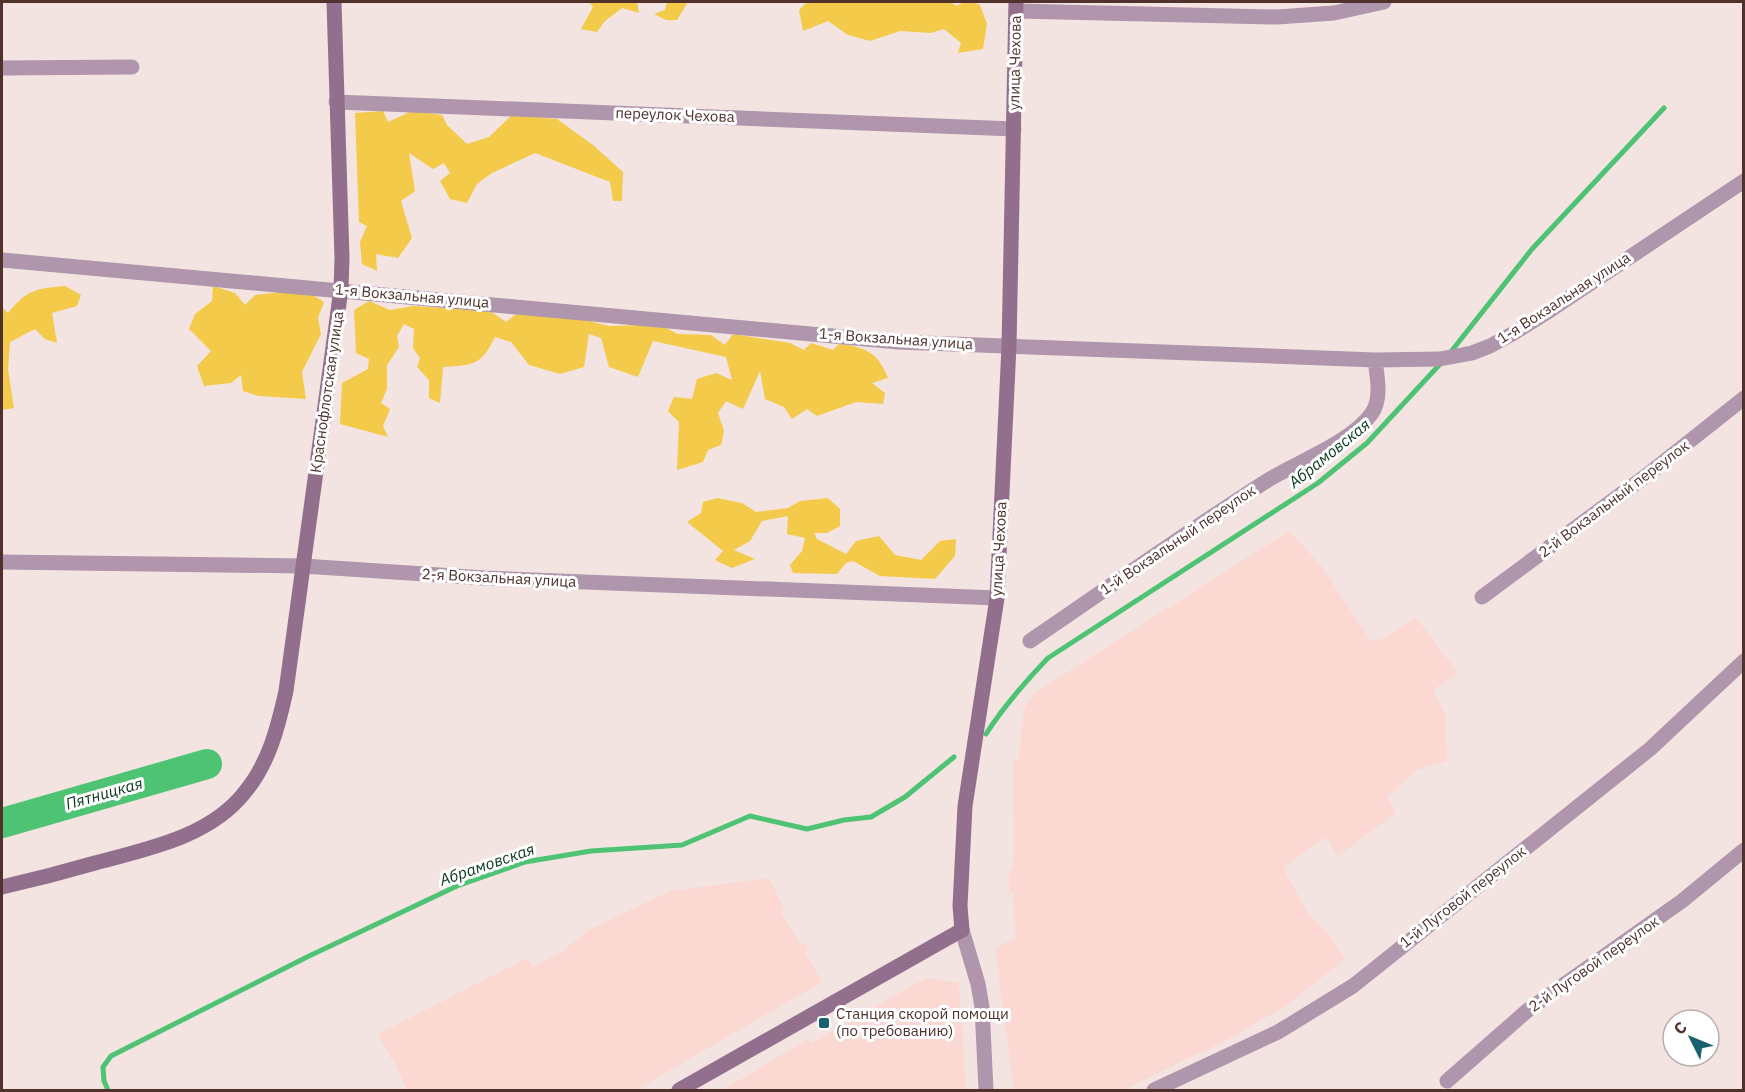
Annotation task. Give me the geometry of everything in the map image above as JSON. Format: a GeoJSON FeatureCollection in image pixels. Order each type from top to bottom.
{"type":"FeatureCollection","features":[{"type":"Feature","properties":{"kind":"street","name":"Краснофлотская улица"},"geometry":{"type":"LineString","coordinates":[[2,887],[182,837],[212,821],[229,809],[245,793],[257,776],[275,736],[283,702],[341,289],[334,2]]}},
{"type":"Feature","properties":{"kind":"street"},"geometry":{"type":"LineString","coordinates":[[1016,6],[1277,17],[1334,13],[1384,2]]}},
{"type":"Feature","properties":{"kind":"street","name":"улица Чехова"},"geometry":{"type":"LineString","coordinates":[[986,1090],[982,1007],[978,984],[962,930],[960,906],[965,806],[997,598],[1009,346],[1016,6]]}},
{"type":"Feature","properties":{"kind":"street"},"geometry":{"type":"LineString","coordinates":[[2,68],[132,67]]}},
{"type":"Feature","properties":{"kind":"street","name":"переулок Чехова"},"geometry":{"type":"LineString","coordinates":[[336,102],[1014,129]]}},
{"type":"Feature","properties":{"kind":"street","name":"1-я Вокзальная улица"},"geometry":{"type":"LineString","coordinates":[[2,260],[341,289],[898,342],[1375,360],[1440,359],[1472,353],[1514,333],[1743,182]]}},
{"type":"Feature","properties":{"kind":"street","name":"1-й Вокзальный переулок"},"geometry":{"type":"LineString","coordinates":[[1030,641],[1230,504],[1358,428],[1373,411],[1377,402],[1375,360]]}},
{"type":"Feature","properties":{"kind":"street","name":"2-й Вокзальный переулок"},"geometry":{"type":"LineString","coordinates":[[1482,597],[1647,475],[1743,398]]}},
{"type":"Feature","properties":{"kind":"street","name":"2-я Вокзальная улица"},"geometry":{"type":"LineString","coordinates":[[2,562],[303,566],[485,578],[997,598]]}},
{"type":"Feature","properties":{"kind":"street","name":"1-й Луговой переулок"},"geometry":{"type":"LineString","coordinates":[[1154,1090],[1278,1032],[1353,986],[1650,749],[1743,661]]}},
{"type":"Feature","properties":{"kind":"street","name":"2-й Луговой переулок"},"geometry":{"type":"LineString","coordinates":[[1447,1081],[1528,1010],[1659,918],[1743,850]]}},
{"type":"Feature","properties":{"kind":"street"},"geometry":{"type":"LineString","coordinates":[[679,1090],[962,930]]}},
{"type":"Feature","properties":{"kind":"shaded area"},"geometry":{"type":"Polygon","coordinates":[[[589,2],[637,2],[639,13],[622,8],[605,21],[597,32],[581,29],[593,7],[589,2]]]}},
{"type":"Feature","properties":{"kind":"shaded area"},"geometry":{"type":"Polygon","coordinates":[[[667,2],[688,2],[677,20],[666,20],[654,14],[665,10],[667,2]]]}},
{"type":"Feature","properties":{"kind":"shaded area"},"geometry":{"type":"Polygon","coordinates":[[[807,2],[950,2],[957,6],[966,2],[974,3],[980,5],[987,24],[983,49],[958,53],[961,43],[944,29],[931,33],[900,31],[870,41],[848,35],[828,21],[803,31],[799,10],[807,2]]]}},
{"type":"Feature","properties":{"kind":"shaded area"},"geometry":{"type":"Polygon","coordinates":[[[383,111],[388,122],[412,111],[442,115],[447,125],[467,144],[489,137],[512,115],[557,119],[593,145],[623,172],[622,201],[613,201],[610,182],[535,153],[492,173],[477,184],[467,203],[450,199],[440,181],[450,173],[444,163],[433,169],[409,153],[415,191],[401,201],[412,238],[398,258],[376,254],[377,271],[362,264],[360,242],[367,226],[359,222],[355,113],[383,111]]]}},
{"type":"Feature","properties":{"kind":"shaded area"},"geometry":{"type":"Polygon","coordinates":[[[65,286],[81,295],[77,306],[52,313],[57,343],[45,339],[35,329],[10,342],[8,370],[14,408],[2,410],[2,307],[8,313],[21,299],[33,292],[65,286]]]}},
{"type":"Feature","properties":{"kind":"shaded area"},"geometry":{"type":"Polygon","coordinates":[[[213,286],[235,293],[245,305],[255,295],[281,292],[310,293],[324,302],[318,318],[321,334],[302,372],[306,399],[258,396],[243,391],[241,375],[231,383],[204,386],[197,366],[211,351],[189,329],[195,314],[212,301],[213,286]]]}},
{"type":"Feature","properties":{"kind":"shaded area"},"geometry":{"type":"Polygon","coordinates":[[[369,301],[390,310],[413,306],[490,311],[506,322],[516,314],[585,320],[609,326],[644,325],[666,328],[678,334],[711,335],[725,345],[733,334],[790,343],[804,350],[811,343],[833,350],[839,344],[848,345],[870,352],[880,362],[888,378],[872,383],[885,393],[883,404],[856,402],[817,416],[807,409],[792,419],[784,407],[765,399],[760,371],[743,409],[726,401],[718,413],[724,431],[721,445],[708,450],[703,462],[677,470],[679,422],[668,411],[674,397],[692,399],[697,379],[716,373],[732,380],[726,357],[653,341],[638,377],[609,367],[601,338],[589,334],[584,367],[560,374],[529,365],[511,342],[495,337],[485,354],[475,362],[462,366],[443,367],[440,403],[429,398],[429,380],[417,367],[420,358],[413,348],[414,329],[404,324],[397,336],[399,347],[387,365],[387,389],[381,403],[390,409],[383,426],[388,437],[340,424],[342,383],[368,369],[369,359],[356,353],[354,310],[369,301]]]}},
{"type":"Feature","properties":{"kind":"shaded area"},"geometry":{"type":"Polygon","coordinates":[[[717,498],[742,503],[756,512],[788,508],[800,501],[828,498],[840,509],[840,526],[827,533],[814,533],[817,539],[846,554],[856,541],[879,536],[895,555],[921,560],[940,541],[956,539],[955,556],[935,579],[880,576],[853,561],[846,563],[837,574],[793,573],[790,565],[802,551],[805,538],[787,534],[788,516],[762,521],[750,541],[734,550],[755,559],[732,568],[715,560],[723,551],[687,522],[701,513],[703,502],[717,498]]]}},
{"type":"Feature","properties":{"kind":"shaded area"},"geometry":{"type":"Polygon","coordinates":[[[1289,531],[1320,564],[1371,641],[1382,639],[1416,617],[1458,673],[1433,690],[1445,713],[1447,761],[1417,770],[1387,797],[1396,813],[1338,856],[1326,837],[1283,868],[1308,913],[1329,934],[1345,959],[1287,1005],[1234,1036],[1123,1090],[1016,1090],[1013,1085],[995,948],[1015,938],[1013,893],[1009,893],[1009,870],[1013,870],[1014,852],[1013,762],[1019,759],[1023,714],[1027,703],[1035,693],[1289,531]]]}},
{"type":"Feature","properties":{"kind":"shaded area"},"geometry":{"type":"Polygon","coordinates":[[[769,878],[784,909],[781,912],[800,944],[804,942],[808,950],[805,952],[822,982],[636,1090],[407,1090],[393,1059],[378,1034],[527,958],[532,967],[560,953],[589,930],[670,891],[769,878]]]}},
{"type":"Feature","properties":{"kind":"shaded area"},"geometry":{"type":"Polygon","coordinates":[[[926,978],[959,983],[966,1090],[723,1090],[808,1039],[811,1043],[926,978]]]}},
{"type":"Feature","properties":{"kind":"waterway","name":"Абрамовская"},"geometry":{"type":"LineString","coordinates":[[1450,353],[1532,249],[1664,108]]}},
{"type":"Feature","properties":{"kind":"waterway","name":"Абрамовская"},"geometry":{"type":"LineString","coordinates":[[986,734],[1015,694],[1048,658],[1318,483],[1367,443],[1442,362]]}},
{"type":"Feature","properties":{"kind":"waterway","name":"Абрамовская"},"geometry":{"type":"LineString","coordinates":[[108,1090],[104,1081],[103,1067],[111,1056],[307,957],[457,886],[525,862],[591,851],[682,845],[750,816],[807,829],[844,820],[871,817],[905,797],[954,757]]}},
{"type":"Feature","properties":{"kind":"waterway","name":"Пятницкая"},"geometry":{"type":"LineString","coordinates":[[2,823],[207,764]]}},
{"type":"Feature","properties":{"kind":"place","name":"Станция скорой помощи (по требованию)"},"geometry":{"type":"Point","coordinates":[824,1023]}}]}
